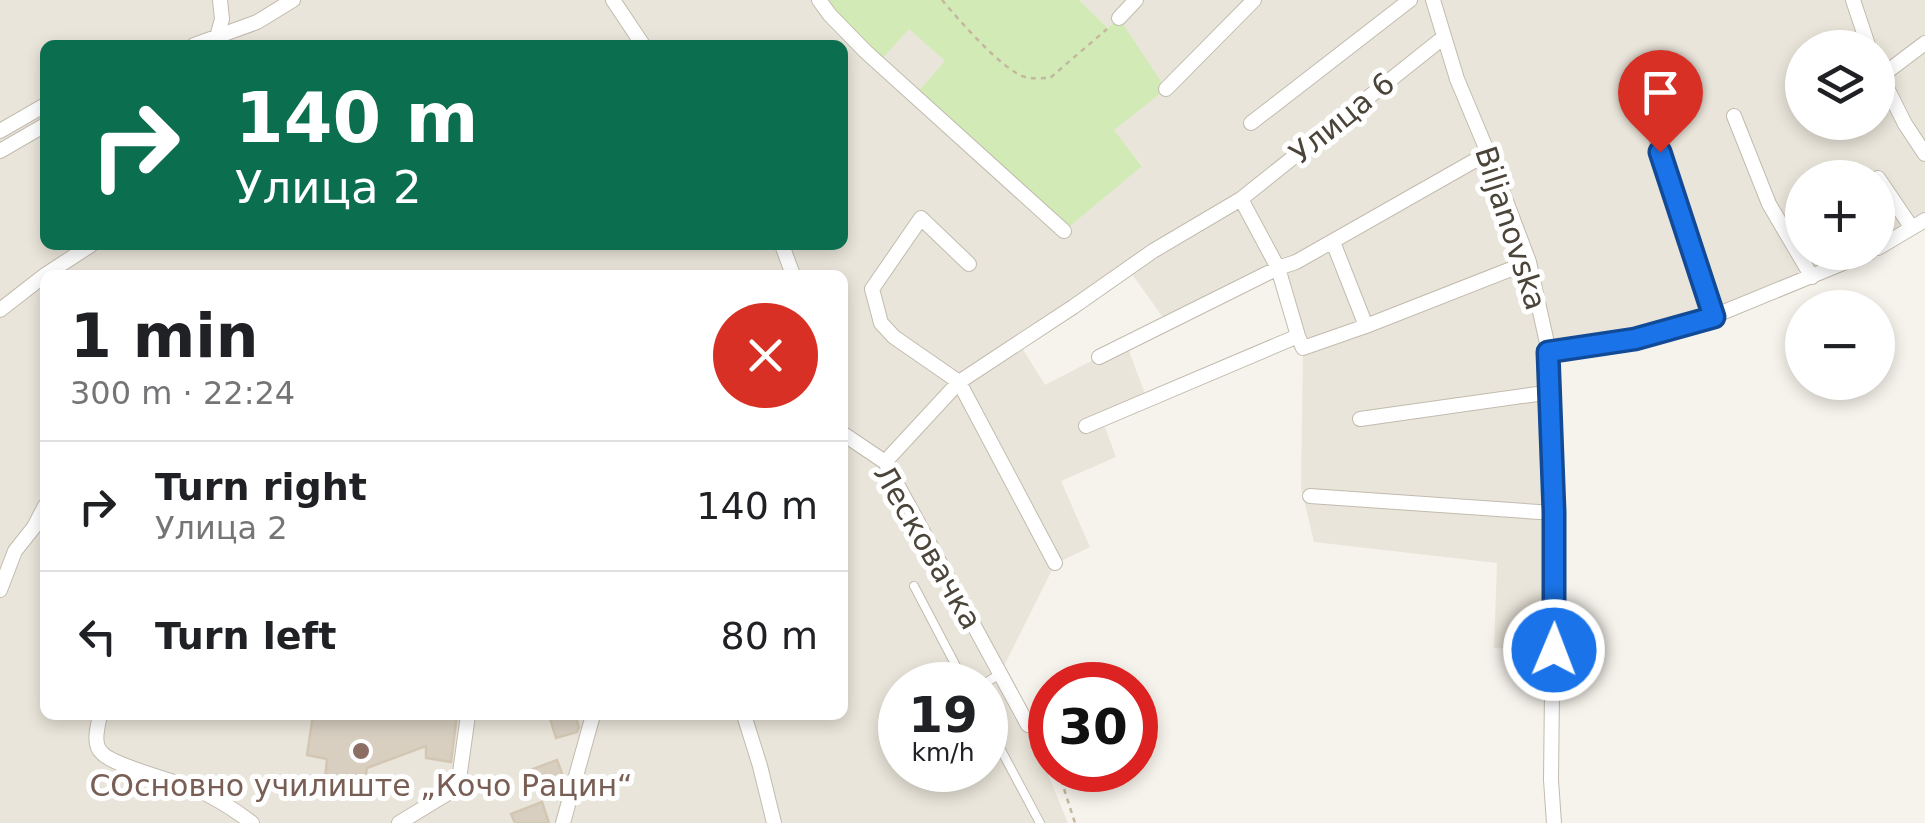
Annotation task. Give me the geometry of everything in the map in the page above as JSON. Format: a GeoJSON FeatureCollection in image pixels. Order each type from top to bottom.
{"type":"FeatureCollection","features":[{"type":"Feature","properties":{"kind":"street"},"geometry":{"type":"LineString","coordinates":[[212,40],[222,19],[220,0]]}},
{"type":"Feature","properties":{"kind":"street"},"geometry":{"type":"LineString","coordinates":[[214,40],[257,22],[292,0]]}},
{"type":"Feature","properties":{"kind":"street"},"geometry":{"type":"LineString","coordinates":[[613,0],[641,40]]}},
{"type":"Feature","properties":{"kind":"street"},"geometry":{"type":"LineString","coordinates":[[819,0],[865,51],[1064,232]]}},
{"type":"Feature","properties":{"kind":"street"},"geometry":{"type":"LineString","coordinates":[[1119,18],[1136,0]]}},
{"type":"Feature","properties":{"kind":"street"},"geometry":{"type":"LineString","coordinates":[[1166,90],[1254,0]]}},
{"type":"Feature","properties":{"kind":"street"},"geometry":{"type":"LineString","coordinates":[[1251,122],[1410,0]]}},
{"type":"Feature","properties":{"kind":"street","name":"Biljanovska"},"geometry":{"type":"LineString","coordinates":[[1433,0],[1457,79],[1529,262],[1548,352],[1554,512],[1551,780],[1554,823]]}},
{"type":"Feature","properties":{"kind":"street"},"geometry":{"type":"LineString","coordinates":[[1853,0],[1863,30]]}},
{"type":"Feature","properties":{"kind":"street","name":"Улица 6"},"geometry":{"type":"LineString","coordinates":[[885,462],[959,382],[1152,251],[1241,199],[1444,37]]}},
{"type":"Feature","properties":{"kind":"street"},"geometry":{"type":"LineString","coordinates":[[1895,63],[1925,43]]}},
{"type":"Feature","properties":{"kind":"street"},"geometry":{"type":"LineString","coordinates":[[1647,102],[1714,317]]}},
{"type":"Feature","properties":{"kind":"street"},"geometry":{"type":"LineString","coordinates":[[1895,104],[1925,154]]}},
{"type":"Feature","properties":{"kind":"street"},"geometry":{"type":"LineString","coordinates":[[0,131],[40,108]]}},
{"type":"Feature","properties":{"kind":"street"},"geometry":{"type":"LineString","coordinates":[[1734,116],[1769,204],[1812,278]]}},
{"type":"Feature","properties":{"kind":"street"},"geometry":{"type":"LineString","coordinates":[[0,151],[40,128]]}},
{"type":"Feature","properties":{"kind":"street"},"geometry":{"type":"LineString","coordinates":[[1099,357],[1296,262],[1488,153]]}},
{"type":"Feature","properties":{"kind":"street"},"geometry":{"type":"LineString","coordinates":[[1895,197],[1919,224],[1895,238]]}},
{"type":"Feature","properties":{"kind":"street"},"geometry":{"type":"LineString","coordinates":[[1241,199],[1278,268],[1302,348],[1529,262]]}},
{"type":"Feature","properties":{"kind":"street"},"geometry":{"type":"LineString","coordinates":[[969,264],[922,218],[872,289],[881,324],[959,382],[1055,564]]}},
{"type":"Feature","properties":{"kind":"street"},"geometry":{"type":"LineString","coordinates":[[1334,242],[1366,326]]}},
{"type":"Feature","properties":{"kind":"street"},"geometry":{"type":"LineString","coordinates":[[53,270],[83,250]]}},
{"type":"Feature","properties":{"kind":"street"},"geometry":{"type":"LineString","coordinates":[[1548,352],[1635,339],[1714,317],[1830,270]]}},
{"type":"Feature","properties":{"kind":"street"},"geometry":{"type":"LineString","coordinates":[[0,310],[40,279]]}},
{"type":"Feature","properties":{"kind":"street"},"geometry":{"type":"LineString","coordinates":[[1086,426],[1298,336]]}},
{"type":"Feature","properties":{"kind":"street"},"geometry":{"type":"LineString","coordinates":[[1360,418],[1551,392]]}},
{"type":"Feature","properties":{"kind":"street","name":"Лесковачка"},"geometry":{"type":"LineString","coordinates":[[848,437],[885,462],[993,662]]}},
{"type":"Feature","properties":{"kind":"street"},"geometry":{"type":"LineString","coordinates":[[1310,496],[1554,512]]}},
{"type":"Feature","properties":{"kind":"street"},"geometry":{"type":"LineString","coordinates":[[0,590],[15,550],[40,516]]}},
{"type":"Feature","properties":{"kind":"street","name":"Лесковачка"},"geometry":{"type":"LineString","coordinates":[[1008,689],[1028,726]]}},
{"type":"Feature","properties":{"kind":"street"},"geometry":{"type":"LineString","coordinates":[[99,720],[96,734],[102,754],[198,790],[230,806],[252,823]]}},
{"type":"Feature","properties":{"kind":"street"},"geometry":{"type":"LineString","coordinates":[[399,823],[458,787],[467,720]]}},
{"type":"Feature","properties":{"kind":"street"},"geometry":{"type":"LineString","coordinates":[[563,823],[592,720]]}},
{"type":"Feature","properties":{"kind":"street"},"geometry":{"type":"LineString","coordinates":[[746,720],[774,823]]}},
{"type":"Feature","properties":{"kind":"lane"},"geometry":{"type":"LineString","coordinates":[[914,586],[954,662]]}},
{"type":"Feature","properties":{"kind":"lane"},"geometry":{"type":"LineString","coordinates":[[1008,763],[1040,823]]}},
{"type":"Feature","properties":{"kind":"path"},"geometry":{"type":"LineString","coordinates":[[942,0],[1002,62],[1025,77],[1050,78],[1119,18]]}},
{"type":"Feature","properties":{"kind":"path"},"geometry":{"type":"LineString","coordinates":[[1065,792],[1076,823]]}},
{"type":"Feature","properties":{"kind":"shaded area"},"geometry":{"type":"Polygon","coordinates":[[[0,0],[819,0],[878,62],[909,28],[946,62],[915,95],[1142,165],[1114,131],[1119,19],[1108,28],[1079,0],[1925,0],[1925,219],[1895,238],[1895,160],[1785,160],[1785,270],[1829,270],[1714,317],[1549,352],[1554,650],[1494,648],[1497,563],[1314,542],[1301,488],[1303,348],[1278,268],[1167,323],[1129,270],[1019,343],[1045,385],[1126,343],[1147,399],[1102,419],[1116,457],[1061,481],[1090,547],[1055,564],[1006,662],[878,662],[878,792],[1008,792],[1008,689],[1028,725],[1028,792],[1055,792],[1068,823],[0,823],[0,0]]]}},
{"type":"Feature","properties":{"kind":"green space"},"geometry":{"type":"Polygon","coordinates":[[[819,0],[1079,0],[1108,28],[1119,18],[1166,89],[1114,130],[1142,166],[1064,231],[914,96],[945,61],[909,29],[878,63],[819,0]]]}},
{"type":"Feature","properties":{"kind":"building","name":"СОсновно училиште „Кочо Рацин“"},"geometry":{"type":"Polygon","coordinates":[[[312,720],[456,720],[451,762],[426,758],[426,746],[367,768],[363,795],[324,790],[327,759],[307,755],[312,720]]]}},
{"type":"Feature","properties":{"kind":"building"},"geometry":{"type":"Polygon","coordinates":[[[551,720],[577,720],[577,732],[556,738],[551,720]]]}},
{"type":"Feature","properties":{"kind":"building"},"geometry":{"type":"Polygon","coordinates":[[[557,760],[564,779],[540,788],[533,769],[557,760]]]}},
{"type":"Feature","properties":{"kind":"building"},"geometry":{"type":"Polygon","coordinates":[[[542,802],[549,823],[515,823],[511,814],[542,802]]]}},
{"type":"Feature","properties":{"kind":"place","name":"СОсновно училиште „Кочо Рацин“"},"geometry":{"type":"Point","coordinates":[361,751]}},
{"type":"Feature","properties":{"kind":"route"},"geometry":{"type":"LineString","coordinates":[[1554,650],[1548,352],[1635,339],[1714,317],[1660,152]]}}]}
